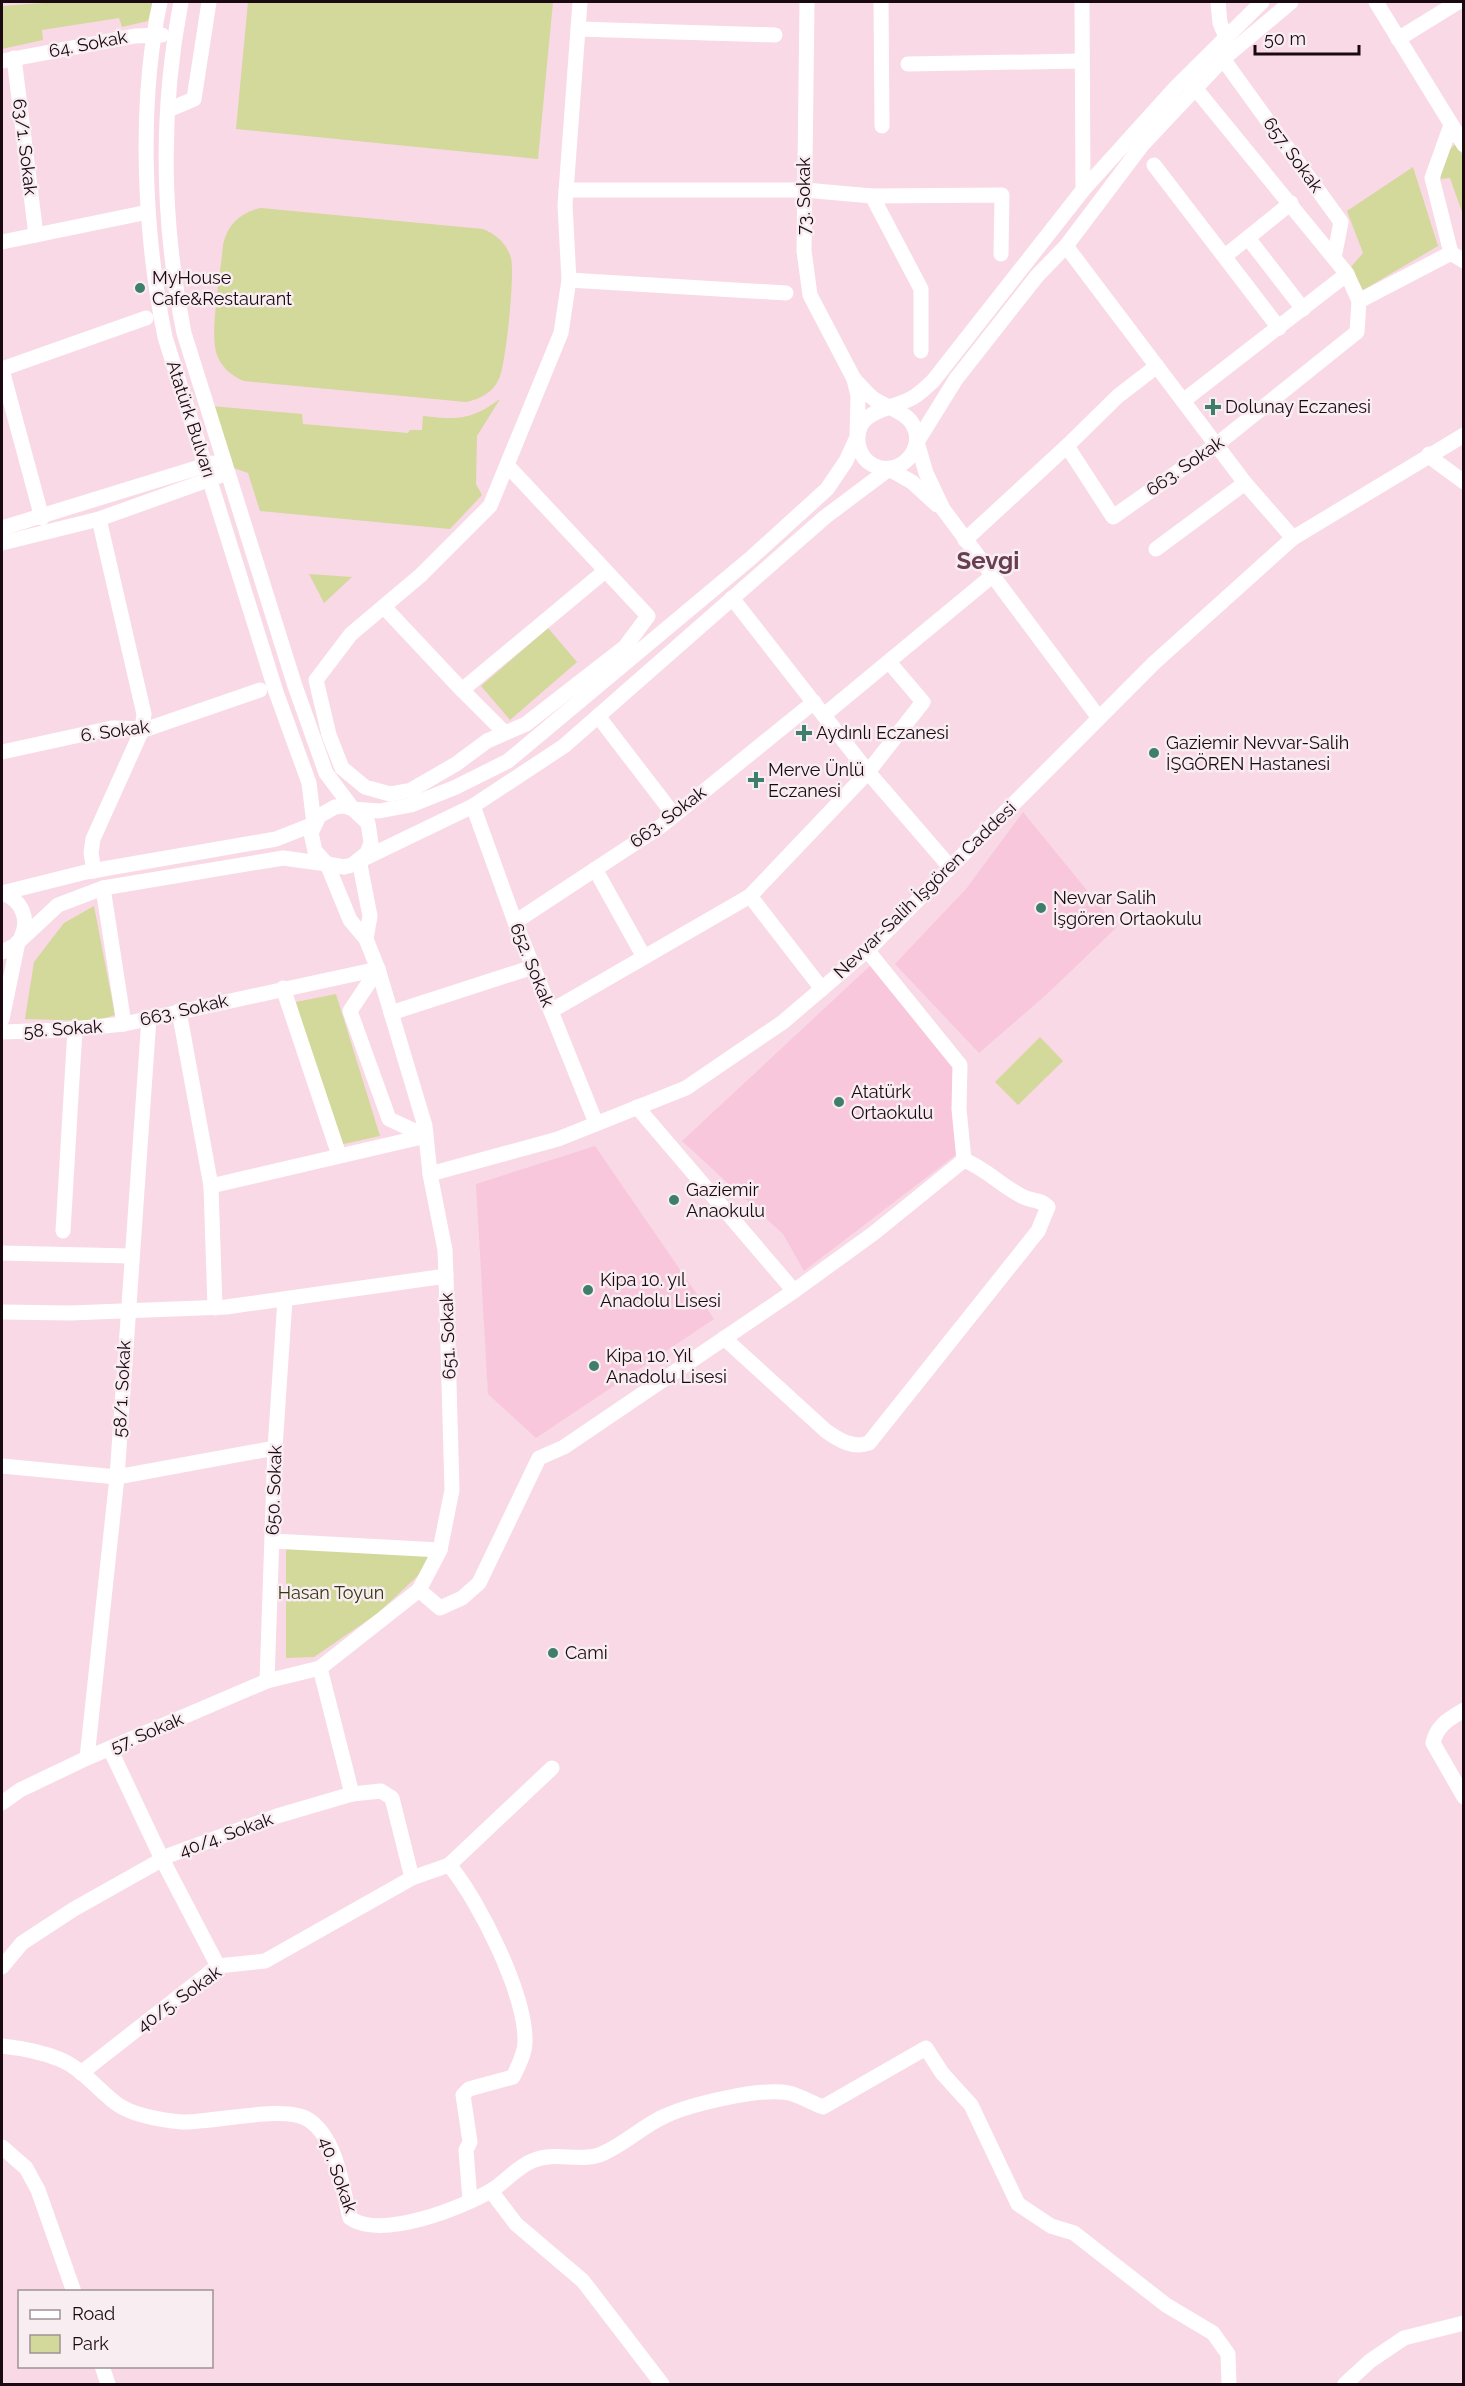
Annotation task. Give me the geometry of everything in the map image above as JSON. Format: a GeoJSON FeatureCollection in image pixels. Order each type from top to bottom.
{"type":"FeatureCollection","features":[{"type":"Feature","properties":{"kind":"street","name":"Atatürk Bulvarı"},"geometry":{"type":"LineString","coordinates":[[160,2],[153,34],[147,153],[148,212],[155,290],[165,337],[276,692],[309,783],[314,824],[311,842],[315,851],[327,864],[350,920],[366,939]]}},
{"type":"Feature","properties":{"kind":"street","name":"Atatürk Bulvarı"},"geometry":{"type":"LineString","coordinates":[[181,2],[174,37],[168,111],[166,200],[170,260],[184,333],[295,686],[326,773],[353,809],[362,814],[371,833],[367,853],[359,861]]}},
{"type":"Feature","properties":{"kind":"street"},"geometry":{"type":"LineString","coordinates":[[168,111],[194,99],[209,2]]}},
{"type":"Feature","properties":{"kind":"street"},"geometry":{"type":"LineString","coordinates":[[580,2],[566,190],[569,280],[561,333],[490,506],[421,575],[351,634],[316,680],[329,735],[342,768],[365,787],[390,794],[411,790],[456,764],[487,741],[526,724],[626,647],[648,616]]}},
{"type":"Feature","properties":{"kind":"street","name":"73. Sokak"},"geometry":{"type":"LineString","coordinates":[[807,2],[800,190],[804,251],[810,295],[854,380]]}},
{"type":"Feature","properties":{"kind":"street"},"geometry":{"type":"LineString","coordinates":[[881,2],[882,126]]}},
{"type":"Feature","properties":{"kind":"street"},"geometry":{"type":"LineString","coordinates":[[1082,2],[1083,190]]}},
{"type":"Feature","properties":{"kind":"street"},"geometry":{"type":"LineString","coordinates":[[1218,2],[1220,23],[1226,37]]}},
{"type":"Feature","properties":{"kind":"street"},"geometry":{"type":"LineString","coordinates":[[2,893],[94,871],[276,838],[314,824],[326,810],[335,807],[379,811],[411,805],[456,787],[508,761],[751,558],[826,489],[846,461],[858,437],[859,428],[871,414],[890,409],[915,397],[933,381],[1083,190],[1176,87],[1262,2]]}},
{"type":"Feature","properties":{"kind":"street"},"geometry":{"type":"LineString","coordinates":[[2,952],[58,905],[103,888],[283,858],[344,867],[473,806],[564,746],[825,517],[889,469],[905,463],[915,450],[917,442],[956,379],[1037,276],[1066,246],[1143,144],[1223,59],[1291,2]]}},
{"type":"Feature","properties":{"kind":"street"},"geometry":{"type":"LineString","coordinates":[[1376,2],[1464,145]]}},
{"type":"Feature","properties":{"kind":"street"},"geometry":{"type":"LineString","coordinates":[[1398,39],[1458,2]]}},
{"type":"Feature","properties":{"kind":"street"},"geometry":{"type":"LineString","coordinates":[[578,29],[776,35]]}},
{"type":"Feature","properties":{"kind":"street","name":"64. Sokak"},"geometry":{"type":"LineString","coordinates":[[8,60],[153,34],[174,37]]}},
{"type":"Feature","properties":{"kind":"street","name":"657. Sokak"},"geometry":{"type":"LineString","coordinates":[[1223,59],[1341,222],[1334,258]]}},
{"type":"Feature","properties":{"kind":"street","name":"63/1. Sokak"},"geometry":{"type":"LineString","coordinates":[[8,60],[36,235]]}},
{"type":"Feature","properties":{"kind":"street"},"geometry":{"type":"LineString","coordinates":[[908,64],[1082,61]]}},
{"type":"Feature","properties":{"kind":"street"},"geometry":{"type":"LineString","coordinates":[[1195,88],[1347,274],[1359,301],[1457,257],[1432,178],[1451,125]]}},
{"type":"Feature","properties":{"kind":"street"},"geometry":{"type":"LineString","coordinates":[[1155,165],[1279,328]]}},
{"type":"Feature","properties":{"kind":"street"},"geometry":{"type":"LineString","coordinates":[[566,190],[800,190],[872,196],[1002,195],[1001,254]]}},
{"type":"Feature","properties":{"kind":"street"},"geometry":{"type":"LineString","coordinates":[[872,196],[921,289],[921,351]]}},
{"type":"Feature","properties":{"kind":"street"},"geometry":{"type":"LineString","coordinates":[[1225,256],[1291,203]]}},
{"type":"Feature","properties":{"kind":"street"},"geometry":{"type":"LineString","coordinates":[[2,242],[148,212]]}},
{"type":"Feature","properties":{"kind":"street"},"geometry":{"type":"LineString","coordinates":[[1248,238],[1303,309]]}},
{"type":"Feature","properties":{"kind":"street"},"geometry":{"type":"LineString","coordinates":[[1066,246],[1245,483],[1293,538]]}},
{"type":"Feature","properties":{"kind":"street"},"geometry":{"type":"LineString","coordinates":[[1184,401],[1347,274]]}},
{"type":"Feature","properties":{"kind":"street"},"geometry":{"type":"LineString","coordinates":[[569,280],[786,294]]}},
{"type":"Feature","properties":{"kind":"street","name":"663. Sokak"},"geometry":{"type":"LineString","coordinates":[[1067,446],[1113,517],[1216,445],[1357,332],[1359,301]]}},
{"type":"Feature","properties":{"kind":"street"},"geometry":{"type":"LineString","coordinates":[[42,518],[2,370],[146,318]]}},
{"type":"Feature","properties":{"kind":"street"},"geometry":{"type":"LineString","coordinates":[[965,540],[1118,396],[1157,366]]}},
{"type":"Feature","properties":{"kind":"street"},"geometry":{"type":"LineString","coordinates":[[854,380],[871,397],[906,416],[913,423],[917,442],[943,509]]}},
{"type":"Feature","properties":{"kind":"street"},"geometry":{"type":"LineString","coordinates":[[854,380],[859,410],[858,446],[866,460],[873,465],[889,469],[912,482],[943,509],[1099,718]]}},
{"type":"Feature","properties":{"kind":"street","name":"Nevvar-Salih İşgören Caddesi"},"geometry":{"type":"LineString","coordinates":[[430,1174],[558,1139],[686,1088],[783,1022],[867,950],[1154,663],[1293,538],[1429,453],[1464,435]]}},
{"type":"Feature","properties":{"kind":"street"},"geometry":{"type":"LineString","coordinates":[[1429,453],[1434,460],[1464,482]]}},
{"type":"Feature","properties":{"kind":"street"},"geometry":{"type":"LineString","coordinates":[[507,465],[661,631]]}},
{"type":"Feature","properties":{"kind":"street"},"geometry":{"type":"LineString","coordinates":[[2,543],[99,519],[227,466]]}},
{"type":"Feature","properties":{"kind":"street"},"geometry":{"type":"LineString","coordinates":[[2,528],[208,473]]}},
{"type":"Feature","properties":{"kind":"street"},"geometry":{"type":"LineString","coordinates":[[1156,549],[1245,483]]}},
{"type":"Feature","properties":{"kind":"street"},"geometry":{"type":"LineString","coordinates":[[94,871],[93,839],[142,730],[143,701],[99,519]]}},
{"type":"Feature","properties":{"kind":"street"},"geometry":{"type":"LineString","coordinates":[[462,690],[605,571]]}},
{"type":"Feature","properties":{"kind":"street"},"geometry":{"type":"LineString","coordinates":[[824,715],[992,576]]}},
{"type":"Feature","properties":{"kind":"street"},"geometry":{"type":"LineString","coordinates":[[732,598],[868,772],[950,867]]}},
{"type":"Feature","properties":{"kind":"street"},"geometry":{"type":"LineString","coordinates":[[384,607],[505,733]]}},
{"type":"Feature","properties":{"kind":"street"},"geometry":{"type":"LineString","coordinates":[[551,1011],[750,896],[868,772],[923,702],[889,662]]}},
{"type":"Feature","properties":{"kind":"street","name":"6. Sokak"},"geometry":{"type":"LineString","coordinates":[[2,752],[112,728],[142,730],[260,690]]}},
{"type":"Feature","properties":{"kind":"street","name":"663. Sokak"},"geometry":{"type":"LineString","coordinates":[[515,922],[674,815],[814,702]]}},
{"type":"Feature","properties":{"kind":"street"},"geometry":{"type":"LineString","coordinates":[[598,716],[674,815]]}},
{"type":"Feature","properties":{"kind":"street","name":"652. Sokak"},"geometry":{"type":"LineString","coordinates":[[473,806],[515,922],[596,1124]]}},
{"type":"Feature","properties":{"kind":"street"},"geometry":{"type":"LineString","coordinates":[[359,861],[370,916],[366,939]]}},
{"type":"Feature","properties":{"kind":"street"},"geometry":{"type":"LineString","coordinates":[[595,869],[644,957]]}},
{"type":"Feature","properties":{"kind":"street","name":"663. Sokak"},"geometry":{"type":"LineString","coordinates":[[103,888],[124,1024],[378,969]]}},
{"type":"Feature","properties":{"kind":"street"},"geometry":{"type":"LineString","coordinates":[[2,893],[13,898],[22,908],[25,926],[19,940],[2,1019]]}},
{"type":"Feature","properties":{"kind":"street"},"geometry":{"type":"LineString","coordinates":[[750,896],[822,989]]}},
{"type":"Feature","properties":{"kind":"street","name":"651. Sokak"},"geometry":{"type":"LineString","coordinates":[[298,1673],[320,1668],[419,1590],[440,1551],[452,1490],[445,1250],[430,1174],[426,1136],[378,969],[366,939]]}},
{"type":"Feature","properties":{"kind":"street"},"geometry":{"type":"LineString","coordinates":[[867,950],[960,1065],[959,1109],[964,1160]]}},
{"type":"Feature","properties":{"kind":"street"},"geometry":{"type":"LineString","coordinates":[[391,1013],[533,967]]}},
{"type":"Feature","properties":{"kind":"street"},"geometry":{"type":"LineString","coordinates":[[378,969],[350,1011],[389,1119],[426,1136]]}},
{"type":"Feature","properties":{"kind":"street"},"geometry":{"type":"LineString","coordinates":[[283,988],[339,1155]]}},
{"type":"Feature","properties":{"kind":"street"},"geometry":{"type":"LineString","coordinates":[[179,1011],[211,1186],[215,1308]]}},
{"type":"Feature","properties":{"kind":"street","name":"58/1. Sokak"},"geometry":{"type":"LineString","coordinates":[[87,1758],[117,1477],[149,1018]]}},
{"type":"Feature","properties":{"kind":"street","name":"58. Sokak"},"geometry":{"type":"LineString","coordinates":[[2,1032],[124,1024]]}},
{"type":"Feature","properties":{"kind":"street"},"geometry":{"type":"LineString","coordinates":[[63,1231],[75,1029]]}},
{"type":"Feature","properties":{"kind":"street"},"geometry":{"type":"LineString","coordinates":[[637,1107],[794,1291]]}},
{"type":"Feature","properties":{"kind":"street"},"geometry":{"type":"LineString","coordinates":[[211,1186],[426,1136]]}},
{"type":"Feature","properties":{"kind":"street"},"geometry":{"type":"LineString","coordinates":[[419,1590],[440,1608],[462,1598],[479,1583],[539,1458],[564,1447],[794,1291],[874,1233],[964,1160]]}},
{"type":"Feature","properties":{"kind":"street"},"geometry":{"type":"LineString","coordinates":[[723,1338],[826,1431],[854,1445],[869,1443],[1038,1231],[1047,1215],[1048,1208],[1044,1203],[1026,1198],[984,1168],[964,1160]]}},
{"type":"Feature","properties":{"kind":"street"},"geometry":{"type":"LineString","coordinates":[[2,1253],[131,1256]]}},
{"type":"Feature","properties":{"kind":"street"},"geometry":{"type":"LineString","coordinates":[[2,1312],[215,1308],[446,1276]]}},
{"type":"Feature","properties":{"kind":"street","name":"650. Sokak"},"geometry":{"type":"LineString","coordinates":[[267,1681],[275,1448],[285,1299]]}},
{"type":"Feature","properties":{"kind":"street"},"geometry":{"type":"LineString","coordinates":[[2,1466],[117,1477],[275,1448]]}},
{"type":"Feature","properties":{"kind":"street"},"geometry":{"type":"LineString","coordinates":[[273,1541],[440,1551]]}},
{"type":"Feature","properties":{"kind":"street"},"geometry":{"type":"LineString","coordinates":[[320,1668],[352,1794],[381,1791],[392,1798],[412,1878]]}},
{"type":"Feature","properties":{"kind":"street","name":"57. Sokak"},"geometry":{"type":"LineString","coordinates":[[2,1803],[20,1790],[87,1758],[267,1681],[298,1673]]}},
{"type":"Feature","properties":{"kind":"street"},"geometry":{"type":"LineString","coordinates":[[1464,1710],[1444,1722],[1436,1732],[1433,1743],[1464,1797]]}},
{"type":"Feature","properties":{"kind":"street"},"geometry":{"type":"LineString","coordinates":[[110,1749],[162,1860],[218,1966]]}},
{"type":"Feature","properties":{"kind":"street","name":"40/5. Sokak"},"geometry":{"type":"LineString","coordinates":[[81,2073],[218,1966],[265,1961],[412,1878],[448,1865],[552,1768]]}},
{"type":"Feature","properties":{"kind":"street","name":"40/4. Sokak"},"geometry":{"type":"LineString","coordinates":[[2,1967],[22,1943],[74,1909],[162,1860],[277,1816],[352,1794]]}},
{"type":"Feature","properties":{"kind":"street"},"geometry":{"type":"LineString","coordinates":[[448,1865],[477,1904],[517,1998],[525,2043],[513,2077],[469,2089],[463,2095],[470,2142],[466,2150],[470,2200]]}},
{"type":"Feature","properties":{"kind":"street","name":"40. Sokak"},"geometry":{"type":"LineString","coordinates":[[2,2046],[60,2059],[81,2073],[117,2104],[135,2114],[183,2122],[278,2113],[306,2118],[322,2130],[338,2169],[350,2218],[360,2225],[392,2224],[426,2218],[491,2191],[531,2161],[551,2156],[586,2159],[603,2153],[666,2116],[719,2100],[759,2093],[789,2093],[823,2107],[926,2048],[942,2073],[971,2105],[1018,2204],[1051,2226],[1074,2232],[1166,2306],[1212,2333],[1228,2354],[1229,2385]]}},
{"type":"Feature","properties":{"kind":"street"},"geometry":{"type":"LineString","coordinates":[[2,2147],[26,2168],[38,2190],[73,2290]]}},
{"type":"Feature","properties":{"kind":"street"},"geometry":{"type":"LineString","coordinates":[[491,2191],[516,2224],[583,2281],[662,2385]]}},
{"type":"Feature","properties":{"kind":"street"},"geometry":{"type":"LineString","coordinates":[[1345,2385],[1370,2361],[1404,2338],[1464,2323]]}},
{"type":"Feature","properties":{"kind":"street"},"geometry":{"type":"LineString","coordinates":[[102,2368],[108,2385]]}},
{"type":"Feature","properties":{"kind":"shaded area"},"geometry":{"type":"Polygon","coordinates":[[[1023,812],[1117,927],[1047,994],[979,1053],[895,964],[966,889],[1023,812]]]}},
{"type":"Feature","properties":{"kind":"shaded area","name":"Atatürk Ortaokulu"},"geometry":{"type":"Polygon","coordinates":[[[871,965],[954,1064],[957,1154],[804,1271],[783,1234],[682,1141],[871,965]]]}},
{"type":"Feature","properties":{"kind":"shaded area","name":"Kipa 10. yıl Anadolu Lisesi"},"geometry":{"type":"Polygon","coordinates":[[[595,1146],[714,1319],[536,1438],[488,1394],[476,1184],[595,1146]]]}},
{"type":"Feature","properties":{"kind":"green space"},"geometry":{"type":"Polygon","coordinates":[[[58,2],[153,2],[148,21],[122,27],[119,18],[42,30],[43,40],[2,49],[2,6],[58,2]]]}},
{"type":"Feature","properties":{"kind":"green space"},"geometry":{"type":"Polygon","coordinates":[[[248,2],[553,2],[538,159],[236,129],[248,2]]]}},
{"type":"Feature","properties":{"kind":"green space"},"geometry":{"type":"Polygon","coordinates":[[[1457,143],[1463,157],[1463,215],[1450,178],[1441,179],[1443,159],[1457,143]]]}},
{"type":"Feature","properties":{"kind":"green space"},"geometry":{"type":"Polygon","coordinates":[[[1413,167],[1438,246],[1363,290],[1351,267],[1363,253],[1347,211],[1413,167]]]}},
{"type":"Feature","properties":{"kind":"green space"},"geometry":{"type":"Polygon","coordinates":[[[261,208],[483,229],[497,237],[507,248],[511,258],[512,282],[502,370],[493,388],[481,397],[466,402],[244,381],[230,373],[218,357],[214,342],[223,245],[231,226],[241,216],[261,208]]]}},
{"type":"Feature","properties":{"kind":"green space"},"geometry":{"type":"Polygon","coordinates":[[[500,399],[477,436],[476,484],[482,495],[450,529],[260,511],[248,473],[231,467],[211,406],[302,414],[303,424],[408,433],[410,430],[422,430],[423,416],[464,417],[481,411],[500,399]]]}},
{"type":"Feature","properties":{"kind":"green space"},"geometry":{"type":"Polygon","coordinates":[[[309,574],[352,577],[324,603],[309,574]]]}},
{"type":"Feature","properties":{"kind":"green space"},"geometry":{"type":"Polygon","coordinates":[[[548,628],[577,662],[510,720],[481,686],[548,628]]]}},
{"type":"Feature","properties":{"kind":"green space"},"geometry":{"type":"Polygon","coordinates":[[[94,906],[115,1015],[96,1021],[25,1019],[34,962],[64,923],[94,906]]]}},
{"type":"Feature","properties":{"kind":"green space"},"geometry":{"type":"Polygon","coordinates":[[[336,994],[380,1136],[339,1145],[296,1002],[336,994]]]}},
{"type":"Feature","properties":{"kind":"green space"},"geometry":{"type":"Polygon","coordinates":[[[1040,1037],[1063,1061],[1018,1105],[995,1082],[1040,1037]]]}},
{"type":"Feature","properties":{"kind":"green space","name":"Hasan Toyun"},"geometry":{"type":"Polygon","coordinates":[[[289,1545],[438,1557],[378,1613],[314,1657],[286,1658],[286,1551],[289,1545]]]}},
{"type":"Feature","properties":{"kind":"place","name":"MyHouse Cafe&Restaurant"},"geometry":{"type":"Point","coordinates":[140,288]}},
{"type":"Feature","properties":{"kind":"place","name":"Dolunay Eczanesi"},"geometry":{"type":"Point","coordinates":[1213,407]}},
{"type":"Feature","properties":{"kind":"place","name":"Aydınlı Eczanesi"},"geometry":{"type":"Point","coordinates":[804,733]}},
{"type":"Feature","properties":{"kind":"place","name":"Gaziemir Nevvar-Salih İŞGÖREN Hastanesi"},"geometry":{"type":"Point","coordinates":[1154,753]}},
{"type":"Feature","properties":{"kind":"place","name":"Merve Ünlü Eczanesi"},"geometry":{"type":"Point","coordinates":[756,780]}},
{"type":"Feature","properties":{"kind":"place","name":"Nevvar Salih İşgören Ortaokulu"},"geometry":{"type":"Point","coordinates":[1041,908]}},
{"type":"Feature","properties":{"kind":"place","name":"Atatürk Ortaokulu"},"geometry":{"type":"Point","coordinates":[839,1102]}},
{"type":"Feature","properties":{"kind":"place","name":"Gaziemir Anaokulu"},"geometry":{"type":"Point","coordinates":[674,1200]}},
{"type":"Feature","properties":{"kind":"place","name":"Kipa 10. yıl Anadolu Lisesi"},"geometry":{"type":"Point","coordinates":[588,1290]}},
{"type":"Feature","properties":{"kind":"place","name":"Kipa 10. Yıl Anadolu Lisesi"},"geometry":{"type":"Point","coordinates":[594,1366]}},
{"type":"Feature","properties":{"kind":"place","name":"Cami"},"geometry":{"type":"Point","coordinates":[553,1653]}},
{"type":"Feature","properties":{"kind":"district","name":"Sevgi"},"geometry":{"type":"Point","coordinates":[988,561]}}]}
